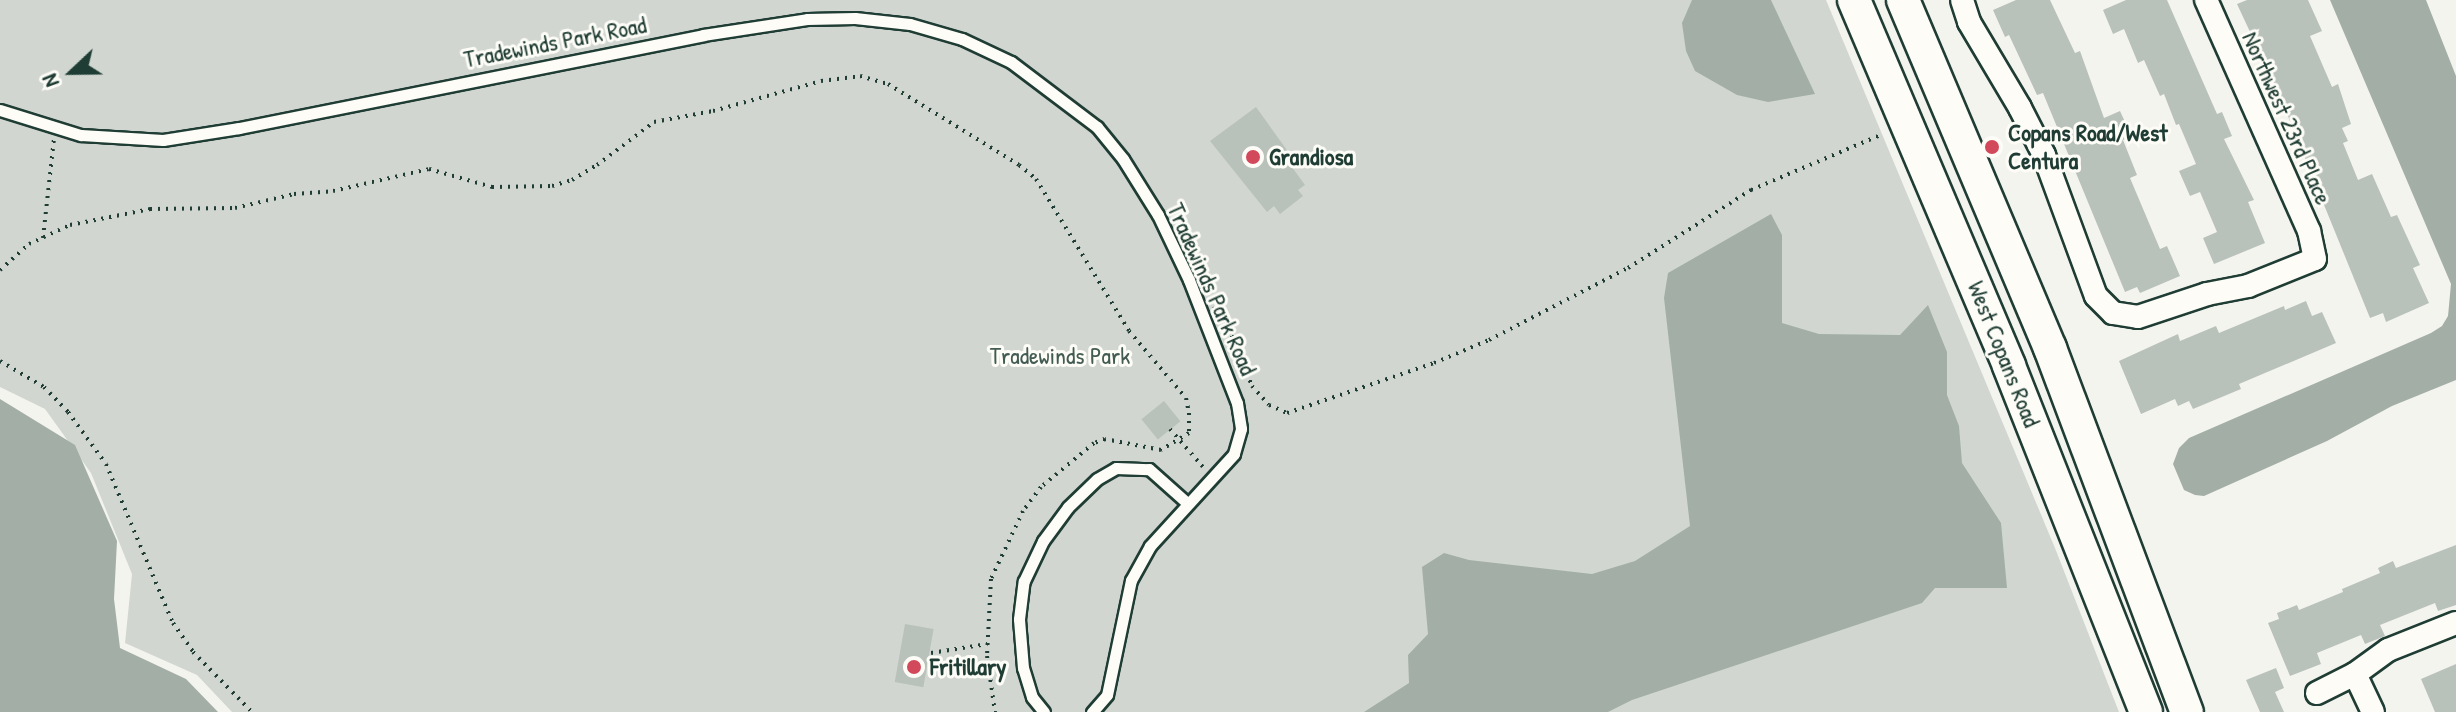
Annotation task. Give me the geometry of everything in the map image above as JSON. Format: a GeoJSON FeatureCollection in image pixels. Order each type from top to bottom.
{"type":"FeatureCollection","features":[{"type":"Feature","properties":{"kind":"main road","name":"West Copans Road"},"geometry":{"type":"LineString","coordinates":[[1854,0],[2009,366],[2146,712]]}},
{"type":"Feature","properties":{"kind":"main road","name":"West Copans Road"},"geometry":{"type":"LineString","coordinates":[[1903,0],[2050,348],[2187,712]]}},
{"type":"Feature","properties":{"kind":"main road"},"geometry":{"type":"LineString","coordinates":[[1941,206],[1983,189]]}},
{"type":"Feature","properties":{"kind":"street","name":"Northwest 23rd Place"},"geometry":{"type":"LineString","coordinates":[[1962,0],[1969,22],[2044,155],[2096,296],[2113,313],[2138,317],[2207,294],[2248,286],[2315,259],[2309,231],[2206,0]]}},
{"type":"Feature","properties":{"kind":"street"},"geometry":{"type":"LineString","coordinates":[[2317,693],[2355,674],[2388,650],[2456,623]]}},
{"type":"Feature","properties":{"kind":"street"},"geometry":{"type":"LineString","coordinates":[[2355,674],[2373,712]]}},
{"type":"Feature","properties":{"kind":"lane","name":"Tradewinds Park Road"},"geometry":{"type":"LineString","coordinates":[[0,110],[55,129],[115,140],[163,140],[239,128],[703,35],[792,21],[855,18],[910,24],[962,39],[1011,62],[1097,127],[1123,159],[1158,215],[1202,313],[1237,403],[1241,429],[1234,454],[1186,502],[1150,546],[1131,580],[1107,695],[1092,712]]}},
{"type":"Feature","properties":{"kind":"lane"},"geometry":{"type":"LineString","coordinates":[[1044,712],[1032,697],[1023,668],[1019,619],[1024,581],[1043,541],[1068,507],[1097,479],[1116,468],[1149,469],[1165,479],[1186,502]]}},
{"type":"Feature","properties":{"kind":"path"},"geometry":{"type":"LineString","coordinates":[[0,270],[19,251],[70,225],[150,209],[235,208],[294,194],[333,191],[429,169],[492,187],[552,186],[572,180],[597,165],[641,128],[654,122],[713,111],[821,81],[860,76],[873,78],[1019,165],[1036,179],[1129,331],[1186,398],[1189,433],[1180,441]]}},
{"type":"Feature","properties":{"kind":"path"},"geometry":{"type":"LineString","coordinates":[[43,238],[55,129]]}},
{"type":"Feature","properties":{"kind":"path"},"geometry":{"type":"LineString","coordinates":[[1202,313],[1220,306],[1252,386],[1269,405],[1287,413],[1489,340],[1628,268],[1751,190],[1805,165],[1887,132],[1913,138]]}},
{"type":"Feature","properties":{"kind":"path"},"geometry":{"type":"LineString","coordinates":[[0,361],[44,387],[68,412],[106,464],[173,623],[193,652],[252,712]]}},
{"type":"Feature","properties":{"kind":"path"},"geometry":{"type":"LineString","coordinates":[[1170,429],[1212,478]]}},
{"type":"Feature","properties":{"kind":"path"},"geometry":{"type":"LineString","coordinates":[[931,653],[987,644]]}},
{"type":"Feature","properties":{"kind":"green space","name":"Tradewinds Park"},"geometry":{"type":"Polygon","coordinates":[[[0,0],[1826,0],[2055,548],[2119,712],[232,712],[197,675],[125,643],[132,574],[91,473],[45,409],[0,387],[0,0]]]}},
{"type":"Feature","properties":{"kind":"shaded area"},"geometry":{"type":"Polygon","coordinates":[[[1692,0],[1771,0],[1815,94],[1768,102],[1737,95],[1695,71],[1686,51],[1682,23],[1692,0]]]}},
{"type":"Feature","properties":{"kind":"shaded area"},"geometry":{"type":"Polygon","coordinates":[[[2330,0],[2426,0],[2456,76],[2456,380],[2392,406],[2327,441],[2204,496],[2195,495],[2184,490],[2173,464],[2179,448],[2189,438],[2431,333],[2442,326],[2448,316],[2451,284],[2330,0]]]}},
{"type":"Feature","properties":{"kind":"shaded area"},"geometry":{"type":"Polygon","coordinates":[[[1771,214],[1782,235],[1782,323],[1819,334],[1900,335],[1928,305],[1947,352],[1947,395],[1959,426],[1962,463],[2001,523],[2007,588],[1935,588],[1922,603],[1632,700],[1608,712],[1364,712],[1409,683],[1408,655],[1428,634],[1422,567],[1444,553],[1469,560],[1592,574],[1635,561],[1690,526],[1664,298],[1668,273],[1771,214]]]}},
{"type":"Feature","properties":{"kind":"shaded area"},"geometry":{"type":"Polygon","coordinates":[[[0,399],[75,445],[117,541],[114,599],[120,648],[186,679],[218,712],[0,712],[0,399]]]}},
{"type":"Feature","properties":{"kind":"building"},"geometry":{"type":"Polygon","coordinates":[[[2016,0],[2050,0],[2075,53],[2080,51],[2104,118],[2120,111],[2132,137],[2123,140],[2137,175],[2130,178],[2160,249],[2167,246],[2180,276],[2140,293],[2137,287],[2125,292],[2043,93],[2037,95],[2009,35],[2005,37],[1993,10],[2016,0]]]}},
{"type":"Feature","properties":{"kind":"building"},"geometry":{"type":"Polygon","coordinates":[[[2126,0],[2167,0],[2217,114],[2222,112],[2232,136],[2224,139],[2254,200],[2248,202],[2265,243],[2214,264],[2203,238],[2217,232],[2200,192],[2190,196],[2179,171],[2196,164],[2179,124],[2176,125],[2164,94],[2160,96],[2144,60],[2138,63],[2124,29],[2113,34],[2103,10],[2126,0]]]}},
{"type":"Feature","properties":{"kind":"building"},"geometry":{"type":"Polygon","coordinates":[[[2247,0],[2308,0],[2322,31],[2310,36],[2332,87],[2338,84],[2351,124],[2342,128],[2348,141],[2343,143],[2358,180],[2372,174],[2391,217],[2397,215],[2420,265],[2413,268],[2429,303],[2386,322],[2383,313],[2370,318],[2279,94],[2237,4],[2247,0]]]}},
{"type":"Feature","properties":{"kind":"building","name":"Grandiosa"},"geometry":{"type":"Polygon","coordinates":[[[1256,107],[1289,153],[1284,156],[1305,185],[1298,190],[1303,196],[1280,214],[1274,206],[1267,212],[1210,141],[1256,107]]]}},
{"type":"Feature","properties":{"kind":"building"},"geometry":{"type":"Polygon","coordinates":[[[2306,301],[2312,316],[2322,312],[2336,343],[2239,384],[2241,389],[2193,409],[2189,401],[2178,406],[2175,399],[2141,414],[2119,361],[2178,334],[2180,341],[2216,326],[2219,333],[2284,306],[2285,310],[2306,301]]]}},
{"type":"Feature","properties":{"kind":"building"},"geometry":{"type":"Polygon","coordinates":[[[1164,401],[1180,421],[1158,439],[1141,419],[1164,401]]]}},
{"type":"Feature","properties":{"kind":"building"},"geometry":{"type":"Polygon","coordinates":[[[2456,545],[2456,605],[2438,611],[2435,603],[2380,625],[2385,636],[2365,644],[2361,635],[2317,653],[2321,664],[2290,676],[2268,623],[2279,619],[2277,613],[2297,605],[2299,610],[2343,592],[2342,589],[2380,573],[2378,568],[2393,561],[2396,568],[2456,545]]]}},
{"type":"Feature","properties":{"kind":"building","name":"Fritillary"},"geometry":{"type":"Polygon","coordinates":[[[905,624],[934,629],[923,687],[895,682],[905,624]]]}},
{"type":"Feature","properties":{"kind":"building"},"geometry":{"type":"Polygon","coordinates":[[[2456,664],[2456,712],[2435,712],[2421,679],[2456,664]]]}},
{"type":"Feature","properties":{"kind":"building"},"geometry":{"type":"Polygon","coordinates":[[[2276,668],[2284,688],[2275,692],[2284,712],[2260,712],[2246,680],[2276,668]]]}},
{"type":"Feature","properties":{"kind":"place","name":"Copans Road/West Centura"},"geometry":{"type":"Point","coordinates":[1992,147]}},
{"type":"Feature","properties":{"kind":"place","name":"Grandiosa"},"geometry":{"type":"Point","coordinates":[1253,157]}},
{"type":"Feature","properties":{"kind":"place","name":"Fritillary"},"geometry":{"type":"Point","coordinates":[914,667]}}]}
